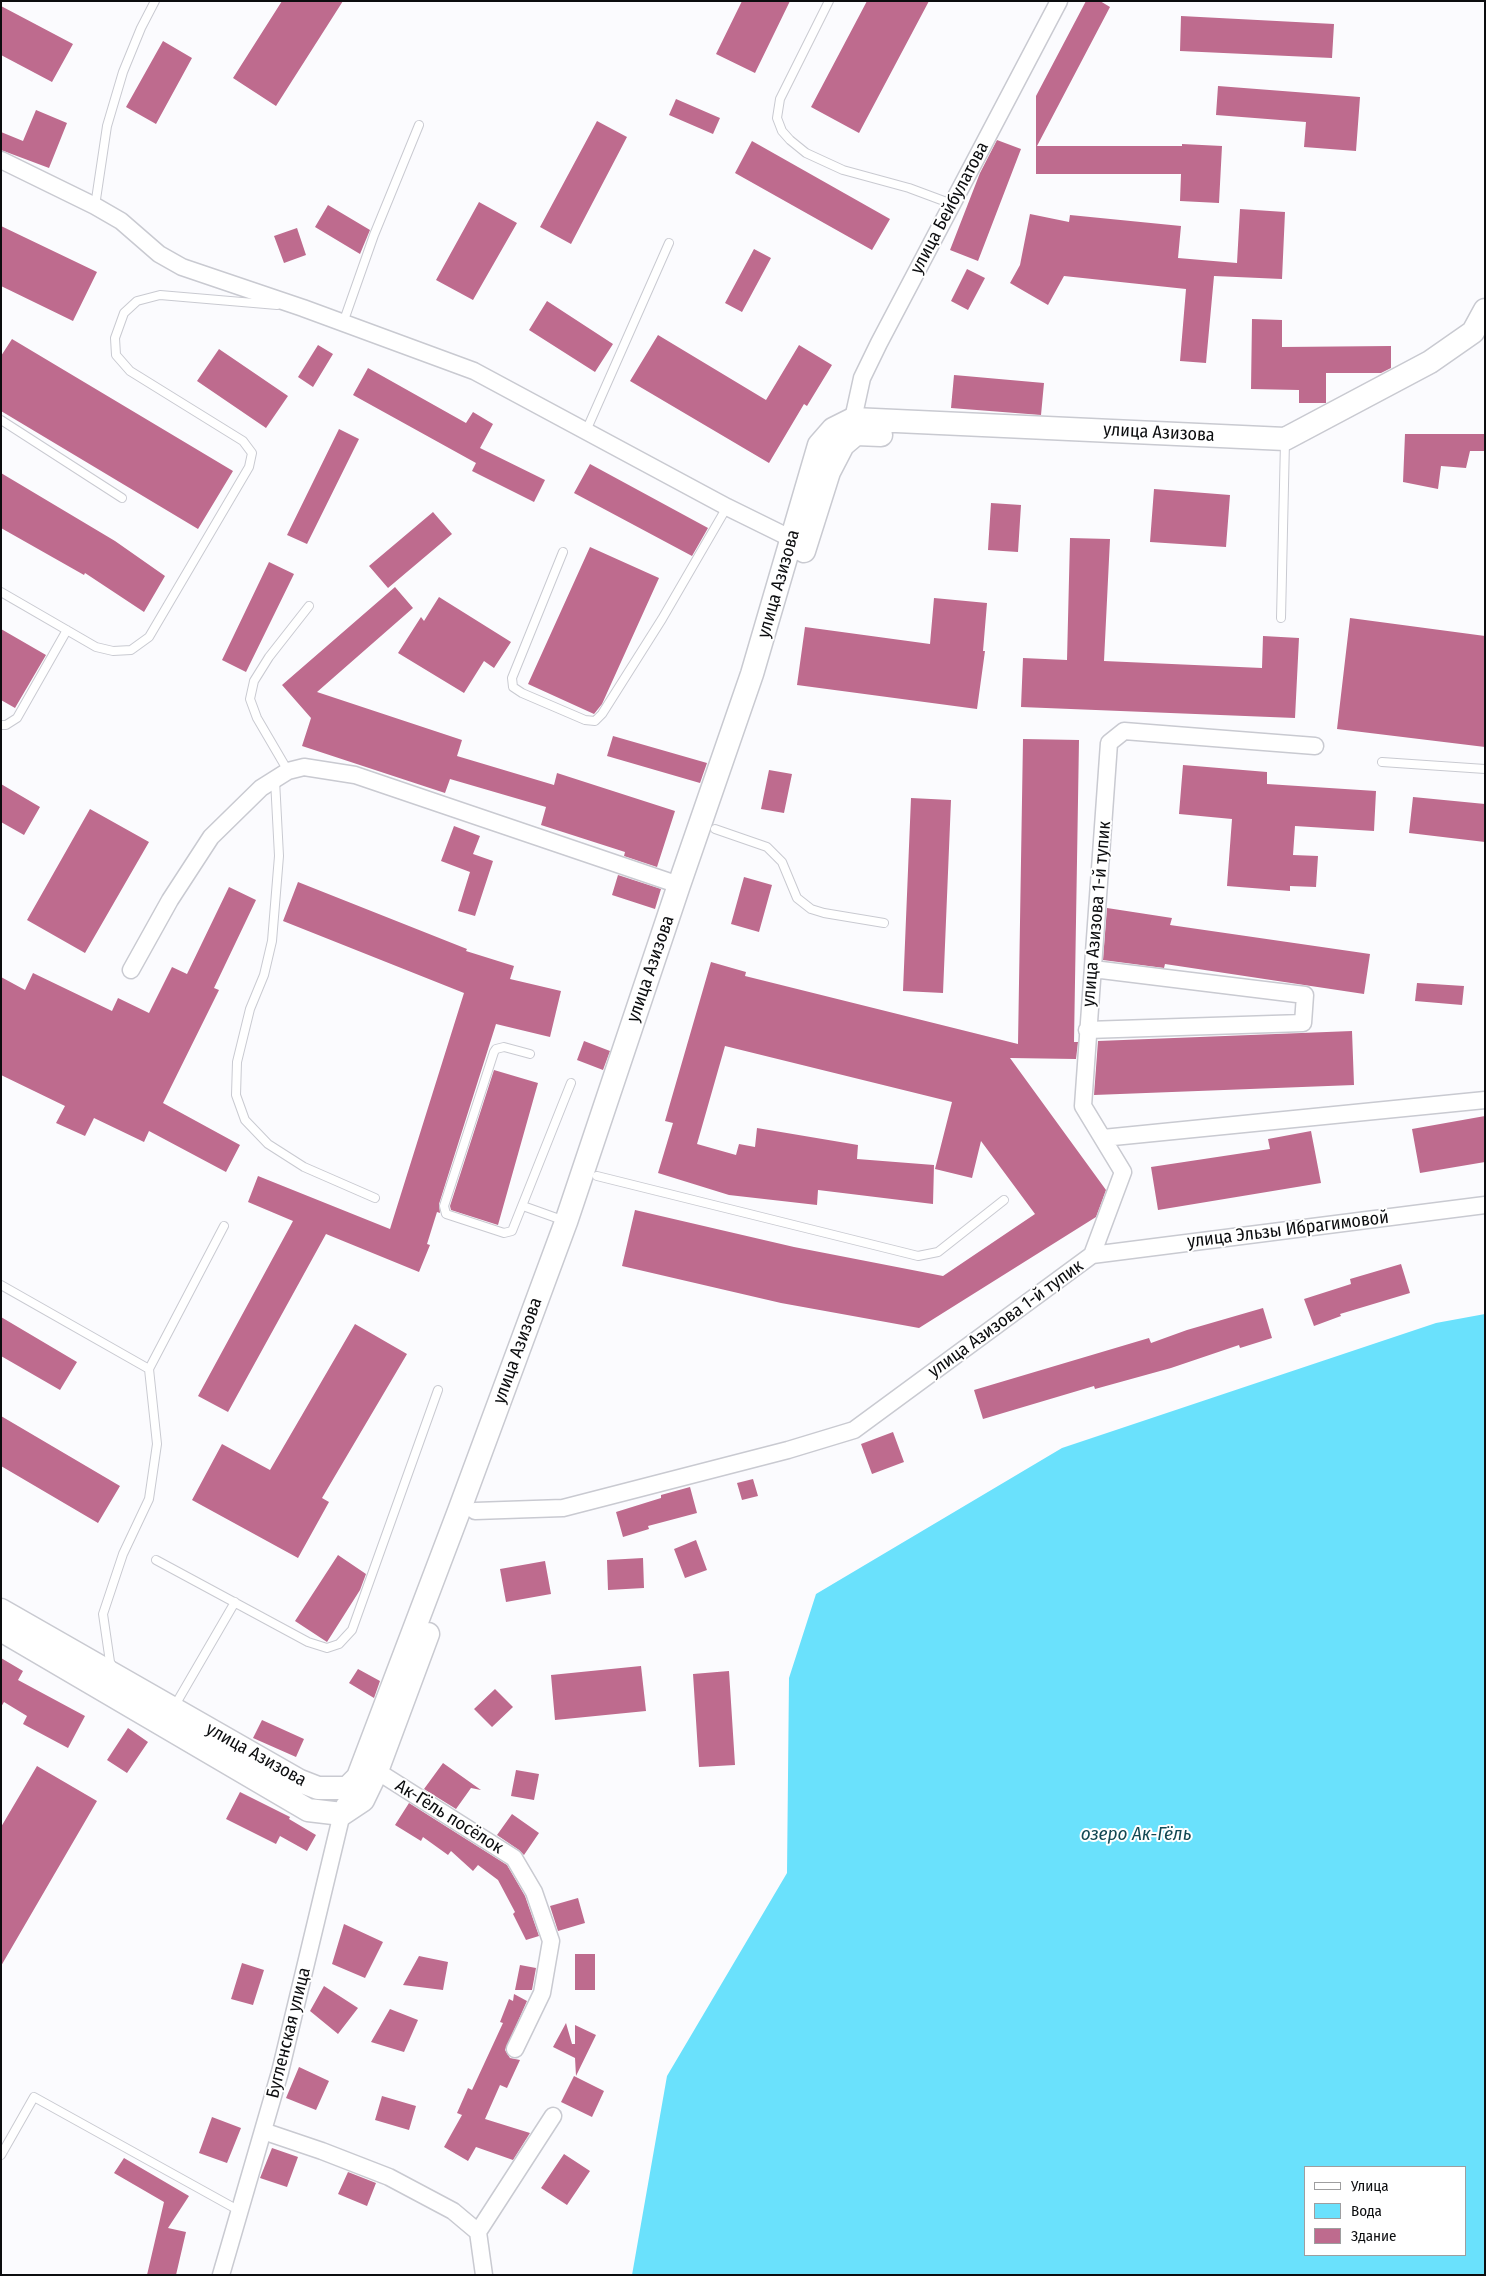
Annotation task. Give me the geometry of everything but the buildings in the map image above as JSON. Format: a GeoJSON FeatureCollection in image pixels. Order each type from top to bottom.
{"type":"FeatureCollection","features":[{"type":"Feature","properties":{"kind":"main road","name":"улица Азизова"},"geometry":{"type":"LineString","coordinates":[[1,1630],[308,1810],[342,1814],[363,1800],[370,1767],[459,1511],[566,1222],[752,674],[819,445],[833,429],[853,419],[1285,444],[1430,362],[1473,332],[1485,310]]}},
{"type":"Feature","properties":{"kind":"main road","name":"улица Азизова"},"geometry":{"type":"LineString","coordinates":[[1,1610],[300,1781],[318,1788],[347,1788],[370,1767],[476,1510],[597,1176],[768,669],[793,583],[829,472],[843,445],[856,434],[1285,444],[1431,378],[1470,350],[1485,335]]}},
{"type":"Feature","properties":{"kind":"street","name":"улица Бейбулатова"},"geometry":{"type":"LineString","coordinates":[[853,419],[862,378],[1059,1]]}},
{"type":"Feature","properties":{"kind":"street"},"geometry":{"type":"LineString","coordinates":[[1,160],[95,206],[121,221],[159,254],[182,267],[303,308],[474,371],[727,507],[792,539]]}},
{"type":"Feature","properties":{"kind":"street","name":"улица Азизова 1-й тупик"},"geometry":{"type":"LineString","coordinates":[[476,1510],[563,1508],[788,1450],[854,1430],[1092,1255],[1122,1172],[1083,1106],[1087,1030],[1110,743],[1124,731],[1315,746]]}},
{"type":"Feature","properties":{"kind":"street"},"geometry":{"type":"LineString","coordinates":[[131,970],[170,900],[211,837],[261,788],[282,774],[304,767],[354,774],[679,885]]}},
{"type":"Feature","properties":{"kind":"street"},"geometry":{"type":"LineString","coordinates":[[1087,1030],[1303,1023],[1305,995],[1093,969]]}},
{"type":"Feature","properties":{"kind":"street"},"geometry":{"type":"LineString","coordinates":[[1103,1138],[1485,1100]]}},
{"type":"Feature","properties":{"kind":"street","name":"улица Эльзы Ибрагимовой"},"geometry":{"type":"LineString","coordinates":[[1092,1255],[1485,1205]]}},
{"type":"Feature","properties":{"kind":"street","name":"Ак-Гёль посёлок"},"geometry":{"type":"LineString","coordinates":[[370,1767],[514,1858],[534,1892],[550,1941],[542,1993],[515,2049]]}},
{"type":"Feature","properties":{"kind":"street","name":"Бугленская улица"},"geometry":{"type":"LineString","coordinates":[[220,2275],[280,2072],[347,1788]]}},
{"type":"Feature","properties":{"kind":"street"},"geometry":{"type":"LineString","coordinates":[[484,2275],[478,2232],[553,2116]]}},
{"type":"Feature","properties":{"kind":"street"},"geometry":{"type":"LineString","coordinates":[[263,2131],[390,2177],[453,2211],[478,2232]]}},
{"type":"Feature","properties":{"kind":"lane"},"geometry":{"type":"LineString","coordinates":[[95,206],[107,126],[112,108],[123,72],[154,1]]}},
{"type":"Feature","properties":{"kind":"lane"},"geometry":{"type":"LineString","coordinates":[[828,1],[780,99],[777,118],[782,130],[790,140],[806,153],[843,170],[918,190],[952,204]]}},
{"type":"Feature","properties":{"kind":"lane"},"geometry":{"type":"LineString","coordinates":[[343,323],[374,235],[419,125]]}},
{"type":"Feature","properties":{"kind":"lane"},"geometry":{"type":"LineString","coordinates":[[586,432],[669,243]]}},
{"type":"Feature","properties":{"kind":"lane"},"geometry":{"type":"LineString","coordinates":[[1,592],[96,647],[113,651],[131,650],[149,637],[249,467],[252,453],[244,441],[130,371],[116,355],[115,338],[124,314],[137,301],[160,295],[303,308]]}},
{"type":"Feature","properties":{"kind":"lane"},"geometry":{"type":"LineString","coordinates":[[1,420],[122,498]]}},
{"type":"Feature","properties":{"kind":"lane"},"geometry":{"type":"LineString","coordinates":[[1281,618],[1285,444]]}},
{"type":"Feature","properties":{"kind":"lane"},"geometry":{"type":"LineString","coordinates":[[563,552],[512,678],[513,687],[522,693],[585,720],[595,722],[602,714],[662,619],[727,507]]}},
{"type":"Feature","properties":{"kind":"lane"},"geometry":{"type":"LineString","coordinates":[[309,606],[254,681],[250,699],[282,774],[279,856],[272,941],[264,975],[250,1008],[237,1062],[236,1095],[245,1120],[268,1144],[304,1167],[375,1198]]}},
{"type":"Feature","properties":{"kind":"lane"},"geometry":{"type":"LineString","coordinates":[[1,725],[6,725],[17,718],[67,630]]}},
{"type":"Feature","properties":{"kind":"lane"},"geometry":{"type":"LineString","coordinates":[[1382,762],[1485,769]]}},
{"type":"Feature","properties":{"kind":"lane"},"geometry":{"type":"LineString","coordinates":[[715,829],[767,847],[782,862],[797,898],[811,909],[824,914],[884,924]]}},
{"type":"Feature","properties":{"kind":"lane"},"geometry":{"type":"LineString","coordinates":[[530,1054],[504,1047],[496,1048],[443,1210],[449,1216],[508,1233],[514,1228],[571,1083]]}},
{"type":"Feature","properties":{"kind":"lane"},"geometry":{"type":"LineString","coordinates":[[597,1176],[918,1256],[938,1252],[1004,1200]]}},
{"type":"Feature","properties":{"kind":"lane"},"geometry":{"type":"LineString","coordinates":[[523,1206],[566,1222]]}},
{"type":"Feature","properties":{"kind":"lane"},"geometry":{"type":"LineString","coordinates":[[118,1678],[110,1662],[103,1614],[123,1554],[149,1499],[157,1444],[149,1369],[224,1226]]}},
{"type":"Feature","properties":{"kind":"lane"},"geometry":{"type":"LineString","coordinates":[[1,1285],[149,1369]]}},
{"type":"Feature","properties":{"kind":"lane"},"geometry":{"type":"LineString","coordinates":[[156,1560],[308,1642],[327,1648],[340,1644],[352,1630],[438,1390]]}},
{"type":"Feature","properties":{"kind":"lane"},"geometry":{"type":"LineString","coordinates":[[172,1708],[234,1602]]}},
{"type":"Feature","properties":{"kind":"lane"},"geometry":{"type":"LineString","coordinates":[[1,2155],[34,2097],[238,2210]]}},
{"type":"Feature","properties":{"kind":"water","name":"озеро Ак-Гёль"},"geometry":{"type":"Polygon","coordinates":[[[1485,1314],[1485,2275],[632,2275],[667,2076],[787,1873],[789,1678],[816,1594],[1062,1448],[1436,1323],[1485,1314]]]}}]}
